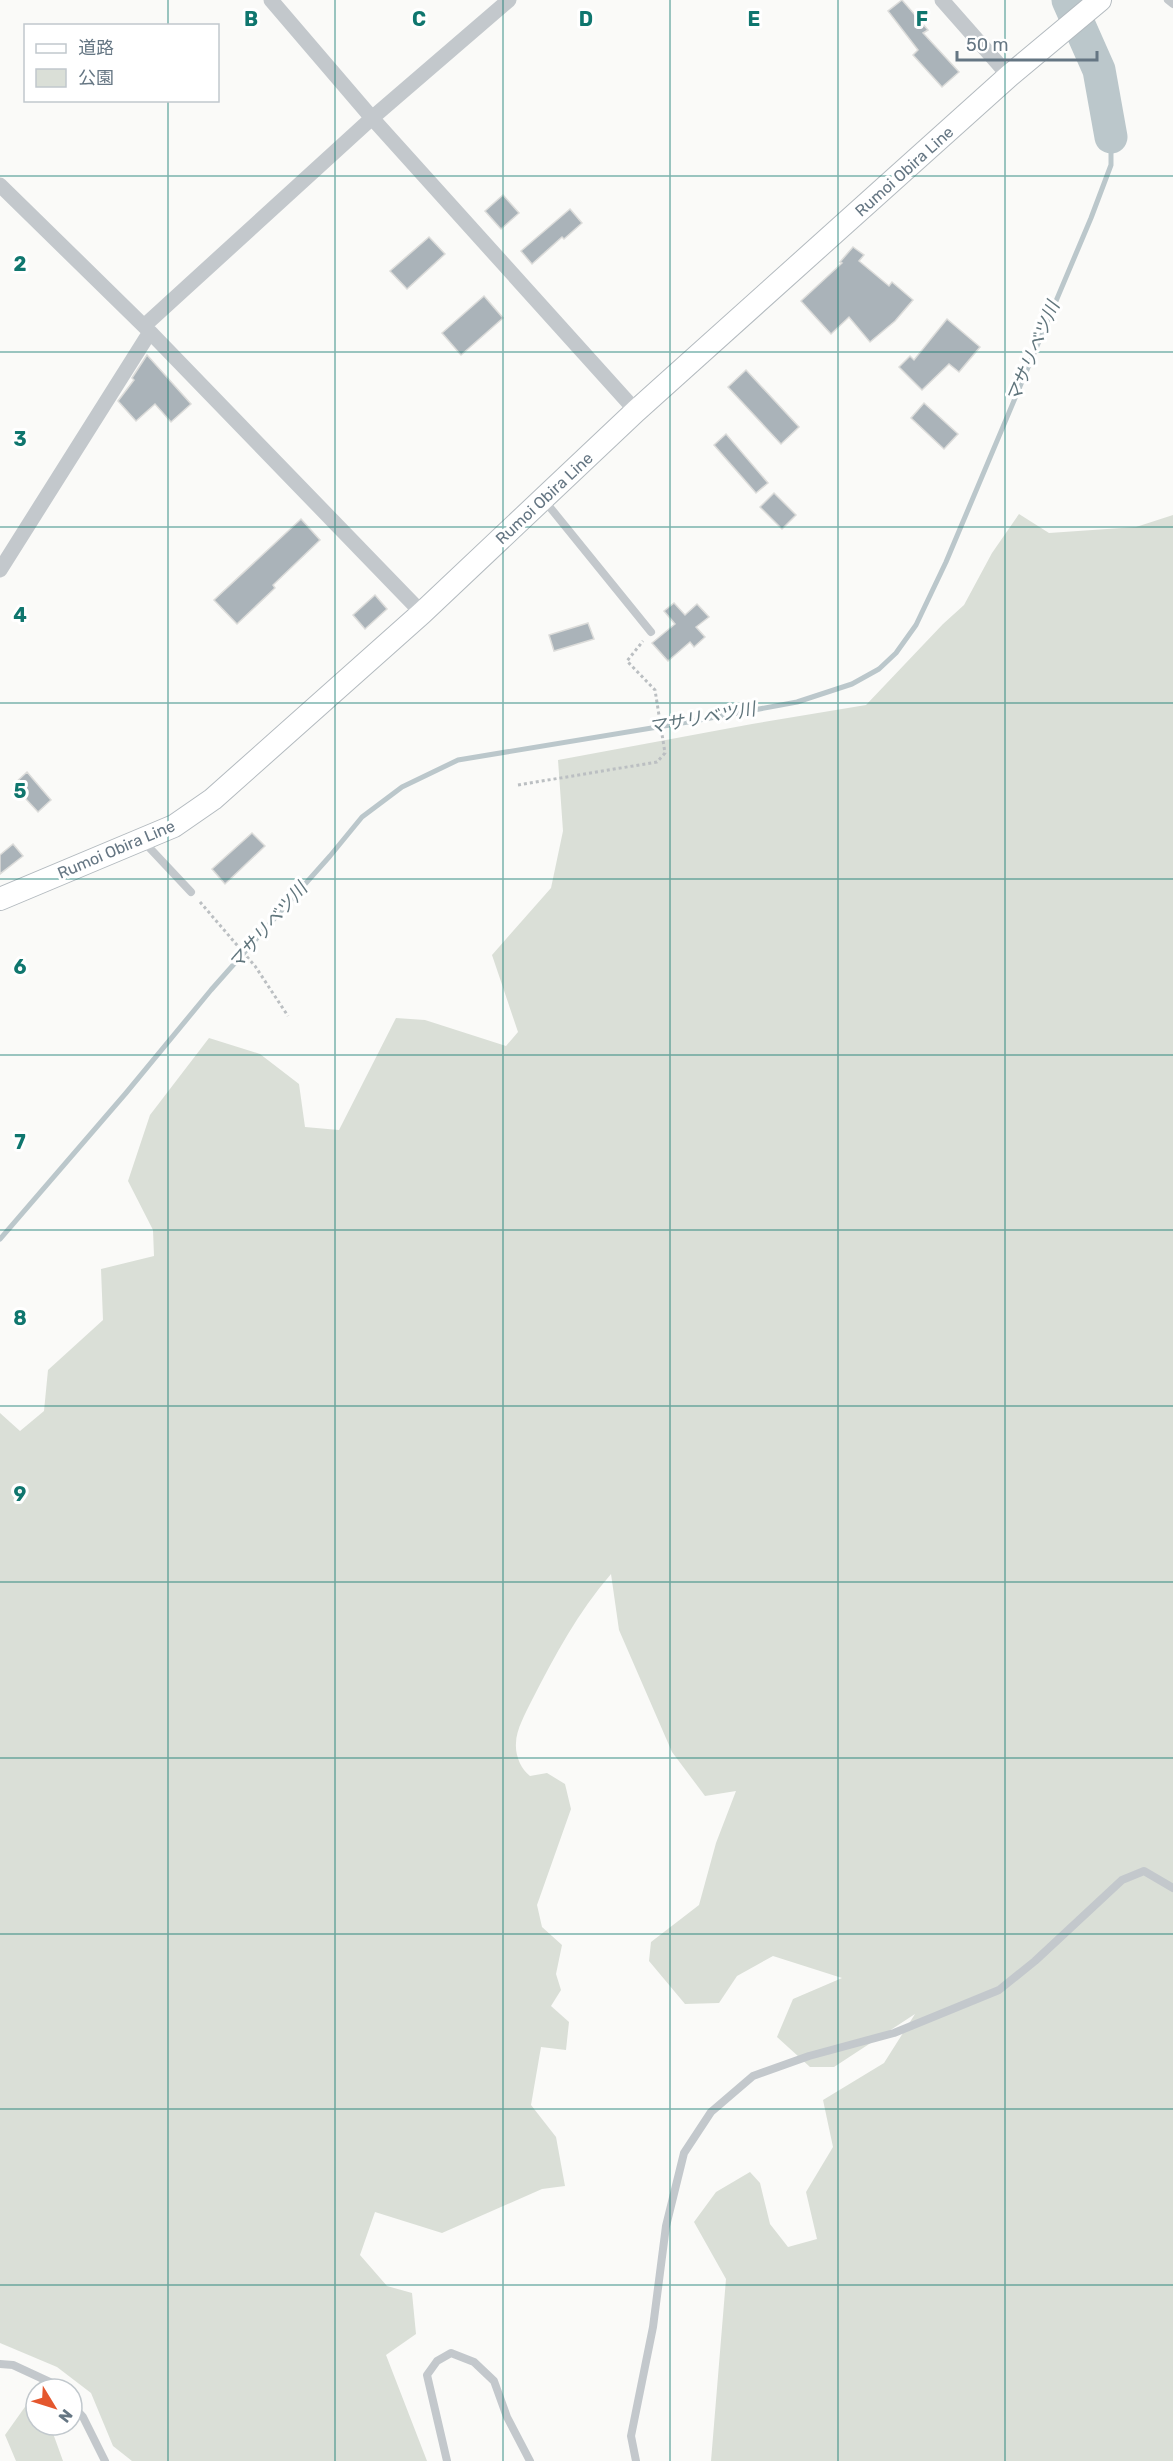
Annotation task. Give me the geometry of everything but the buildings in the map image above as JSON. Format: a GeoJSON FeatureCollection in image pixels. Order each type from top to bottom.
{"type":"FeatureCollection","features":[{"type":"Feature","properties":{"kind":"main road","name":"Rumoi Obira Line"},"geometry":{"type":"LineString","coordinates":[[0,899],[174,826],[213,799],[422,613],[636,411],[1009,76],[1100,0]]}},
{"type":"Feature","properties":{"kind":"street"},"geometry":{"type":"LineString","coordinates":[[271,0],[372,118],[636,411]]}},
{"type":"Feature","properties":{"kind":"street"},"geometry":{"type":"LineString","coordinates":[[0,570],[147,329],[372,118],[508,0]]}},
{"type":"Feature","properties":{"kind":"street"},"geometry":{"type":"LineString","coordinates":[[942,0],[1009,76]]}},
{"type":"Feature","properties":{"kind":"street"},"geometry":{"type":"LineString","coordinates":[[0,185],[147,329],[422,613]]}},
{"type":"Feature","properties":{"kind":"lane"},"geometry":{"type":"LineString","coordinates":[[1168,0],[1173,4]]}},
{"type":"Feature","properties":{"kind":"lane"},"geometry":{"type":"LineString","coordinates":[[543,499],[651,632]]}},
{"type":"Feature","properties":{"kind":"lane"},"geometry":{"type":"LineString","coordinates":[[141,839],[191,892]]}},
{"type":"Feature","properties":{"kind":"lane"},"geometry":{"type":"LineString","coordinates":[[636,2461],[631,2436],[653,2327],[666,2226],[684,2153],[711,2112],[753,2076],[809,2056],[894,2033],[999,1990],[1035,1961],[1122,1880],[1144,1871],[1173,1888]]}},
{"type":"Feature","properties":{"kind":"lane"},"geometry":{"type":"LineString","coordinates":[[447,2461],[427,2375],[438,2361],[451,2353],[474,2362],[494,2381],[507,2417],[530,2461]]}},
{"type":"Feature","properties":{"kind":"lane"},"geometry":{"type":"LineString","coordinates":[[0,2364],[13,2365],[39,2377]]}},
{"type":"Feature","properties":{"kind":"lane"},"geometry":{"type":"LineString","coordinates":[[84,2419],[105,2461]]}},
{"type":"Feature","properties":{"kind":"path"},"geometry":{"type":"LineString","coordinates":[[518,785],[657,762],[665,753],[655,690],[627,661],[651,632]]}},
{"type":"Feature","properties":{"kind":"path"},"geometry":{"type":"LineString","coordinates":[[191,892],[255,966],[288,1016]]}},
{"type":"Feature","properties":{"kind":"green space"},"geometry":{"type":"Polygon","coordinates":[[[1019,514],[1049,533],[1136,527],[1173,515],[1173,2461],[711,2461],[726,2279],[694,2222],[716,2192],[750,2172],[760,2183],[770,2224],[788,2247],[817,2239],[806,2192],[833,2147],[823,2100],[884,2063],[915,2014],[834,2067],[810,2067],[777,2037],[793,1999],[842,1978],[773,1956],[737,1976],[719,2003],[685,2004],[649,1961],[651,1942],[699,1905],[716,1843],[736,1791],[705,1796],[672,1752],[619,1630],[611,1574],[588,1603],[558,1650],[524,1715],[516,1743],[519,1762],[530,1776],[547,1773],[565,1784],[571,1809],[537,1905],[542,1927],[562,1945],[556,1974],[561,1990],[551,2006],[569,2022],[566,2050],[541,2047],[531,2105],[556,2137],[565,2186],[542,2189],[442,2233],[375,2212],[360,2255],[387,2286],[412,2293],[416,2334],[386,2355],[427,2461],[132,2461],[113,2446],[91,2393],[84,2388],[84,2377],[70,2377],[57,2367],[0,2343],[0,1413],[20,1431],[44,1411],[48,1370],[103,1320],[101,1269],[154,1256],[153,1230],[128,1181],[150,1115],[209,1038],[260,1054],[299,1084],[305,1127],[339,1130],[396,1018],[425,1020],[506,1046],[518,1032],[492,955],[551,888],[563,831],[558,760],[866,705],[964,605],[992,553],[1019,514]]]}},
{"type":"Feature","properties":{"kind":"green space"},"geometry":{"type":"Polygon","coordinates":[[[24,2408],[24,2437],[54,2437],[63,2461],[16,2461],[5,2435],[24,2408]]]}},
{"type":"Feature","properties":{"kind":"waterway","name":"マサリベツ川"},"geometry":{"type":"LineString","coordinates":[[1068,0],[1099,70],[1111,137]]}},
{"type":"Feature","properties":{"kind":"waterway","name":"マサリベツ川"},"geometry":{"type":"LineString","coordinates":[[0,1239],[211,990],[362,817],[402,787],[458,760],[797,702],[852,684],[879,669],[896,653],[916,625],[946,562],[1091,218],[1111,165],[1111,137]]}}]}
